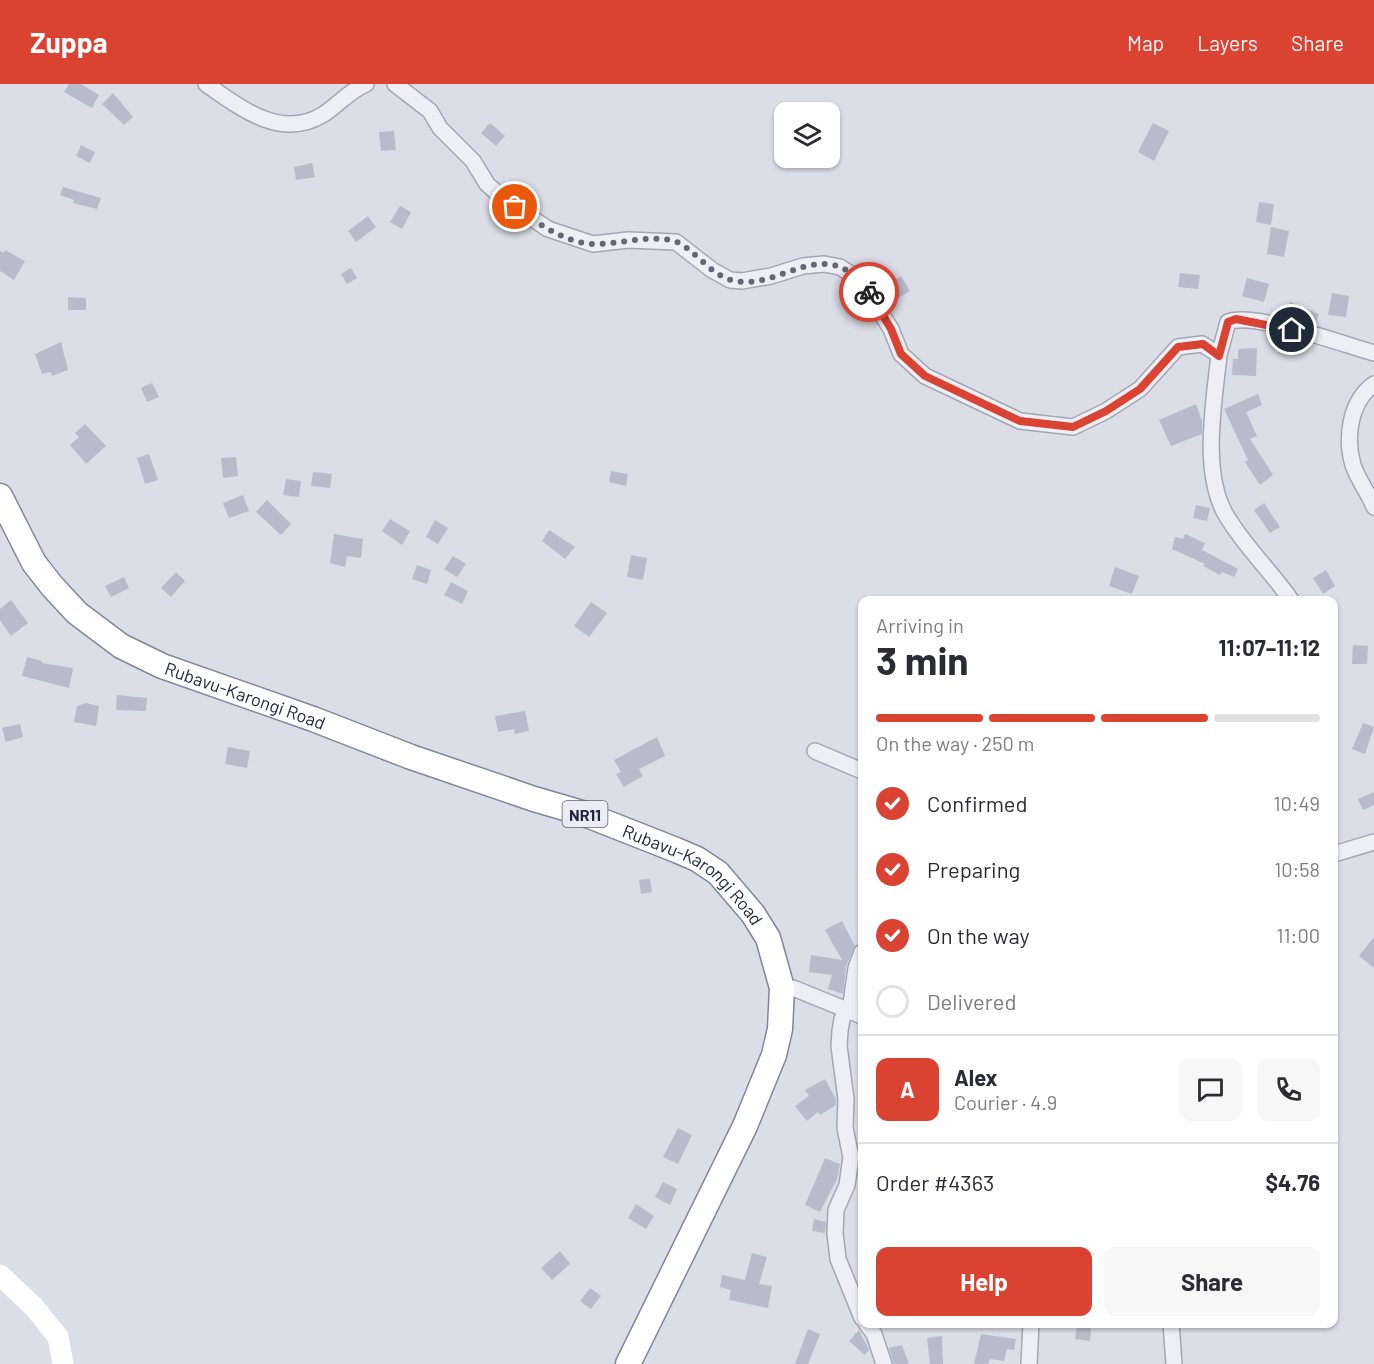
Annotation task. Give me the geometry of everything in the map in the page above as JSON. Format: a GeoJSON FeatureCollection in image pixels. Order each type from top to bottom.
{"type":"FeatureCollection","features":[{"type":"Feature","properties":{"kind":"highway","name":"Rubavu-Karongi Road"},"geometry":{"type":"LineString","coordinates":[[0,496],[34,564],[63,599],[100,632],[141,657],[470,778],[582,813],[697,859],[718,873],[753,914],[768,938],[782,988],[780,1029],[765,1081],[628,1364]]}},
{"type":"Feature","properties":{"kind":"main road"},"geometry":{"type":"LineString","coordinates":[[0,1275],[34,1307],[58,1337],[63,1364]]}},
{"type":"Feature","properties":{"kind":"street"},"geometry":{"type":"LineString","coordinates":[[206,84],[241,110],[261,120],[285,124],[312,120],[326,113],[358,86]]}},
{"type":"Feature","properties":{"kind":"street"},"geometry":{"type":"LineString","coordinates":[[395,84],[430,111],[440,128],[472,161],[487,184],[505,200],[549,230],[593,244],[628,240],[676,242],[712,270],[730,280],[742,281],[771,276],[803,266],[824,264],[840,267],[860,280],[891,329],[901,354],[925,376],[1020,421],[1073,427],[1106,411],[1140,389],[1178,347],[1203,344],[1219,356]]}},
{"type":"Feature","properties":{"kind":"street"},"geometry":{"type":"LineString","coordinates":[[1288,596],[1231,523],[1220,502],[1212,450],[1219,356],[1223,333],[1228,322],[1236,319],[1272,324],[1374,353]]}},
{"type":"Feature","properties":{"kind":"street"},"geometry":{"type":"LineString","coordinates":[[1374,384],[1355,404],[1350,444],[1353,464],[1374,507]]}},
{"type":"Feature","properties":{"kind":"street"},"geometry":{"type":"LineString","coordinates":[[815,751],[858,769]]}},
{"type":"Feature","properties":{"kind":"street"},"geometry":{"type":"LineString","coordinates":[[1338,853],[1374,842]]}},
{"type":"Feature","properties":{"kind":"street"},"geometry":{"type":"LineString","coordinates":[[858,959],[848,1010],[842,1019],[839,1046],[846,1099],[844,1128],[851,1157],[848,1185],[836,1210],[838,1258],[858,1308]]}},
{"type":"Feature","properties":{"kind":"street"},"geometry":{"type":"LineString","coordinates":[[782,988],[793,988],[858,1014]]}},
{"type":"Feature","properties":{"kind":"street"},"geometry":{"type":"LineString","coordinates":[[869,1328],[884,1364]]}},
{"type":"Feature","properties":{"kind":"street"},"geometry":{"type":"LineString","coordinates":[[1029,1364],[1031,1328]]}},
{"type":"Feature","properties":{"kind":"street"},"geometry":{"type":"LineString","coordinates":[[1171,1328],[1174,1364]]}},
{"type":"Feature","properties":{"kind":"building"},"geometry":{"type":"Polygon","coordinates":[[[69,84],[81,84],[99,95],[92,108],[64,92],[69,84]]]}},
{"type":"Feature","properties":{"kind":"building"},"geometry":{"type":"Polygon","coordinates":[[[113,93],[133,117],[124,125],[102,104],[113,93]]]}},
{"type":"Feature","properties":{"kind":"building"},"geometry":{"type":"Polygon","coordinates":[[[490,123],[505,136],[496,146],[481,133],[490,123]]]}},
{"type":"Feature","properties":{"kind":"building"},"geometry":{"type":"Polygon","coordinates":[[[1153,123],[1169,131],[1154,161],[1138,152],[1153,123]]]}},
{"type":"Feature","properties":{"kind":"building"},"geometry":{"type":"Polygon","coordinates":[[[394,131],[396,150],[381,151],[379,132],[394,131]]]}},
{"type":"Feature","properties":{"kind":"building"},"geometry":{"type":"Polygon","coordinates":[[[81,145],[95,152],[90,163],[76,156],[81,145]]]}},
{"type":"Feature","properties":{"kind":"building"},"geometry":{"type":"Polygon","coordinates":[[[312,163],[315,177],[296,180],[294,167],[312,163]]]}},
{"type":"Feature","properties":{"kind":"building"},"geometry":{"type":"Polygon","coordinates":[[[63,187],[101,198],[97,209],[73,203],[74,200],[60,195],[63,187]]]}},
{"type":"Feature","properties":{"kind":"building"},"geometry":{"type":"Polygon","coordinates":[[[1259,202],[1274,204],[1271,225],[1256,222],[1259,202]]]}},
{"type":"Feature","properties":{"kind":"building"},"geometry":{"type":"Polygon","coordinates":[[[400,206],[411,212],[402,229],[390,222],[400,206]]]}},
{"type":"Feature","properties":{"kind":"building"},"geometry":{"type":"Polygon","coordinates":[[[368,216],[376,227],[356,242],[348,231],[368,216]]]}},
{"type":"Feature","properties":{"kind":"building"},"geometry":{"type":"Polygon","coordinates":[[[1271,227],[1289,231],[1284,257],[1267,254],[1271,227]]]}},
{"type":"Feature","properties":{"kind":"building"},"geometry":{"type":"Polygon","coordinates":[[[5,250],[25,261],[14,280],[0,271],[0,251],[4,253],[5,250]]]}},
{"type":"Feature","properties":{"kind":"building"},"geometry":{"type":"Polygon","coordinates":[[[351,268],[357,278],[347,284],[341,274],[351,268]]]}},
{"type":"Feature","properties":{"kind":"building"},"geometry":{"type":"Polygon","coordinates":[[[1180,273],[1200,275],[1198,289],[1178,287],[1180,273]]]}},
{"type":"Feature","properties":{"kind":"building"},"geometry":{"type":"Polygon","coordinates":[[[901,276],[910,291],[898,298],[889,283],[901,276]]]}},
{"type":"Feature","properties":{"kind":"building"},"geometry":{"type":"Polygon","coordinates":[[[1247,278],[1269,284],[1264,302],[1242,296],[1247,278]]]}},
{"type":"Feature","properties":{"kind":"building"},"geometry":{"type":"Polygon","coordinates":[[[1332,293],[1349,296],[1346,317],[1328,315],[1332,293]]]}},
{"type":"Feature","properties":{"kind":"building"},"geometry":{"type":"Polygon","coordinates":[[[68,297],[86,298],[86,310],[68,310],[68,297]]]}},
{"type":"Feature","properties":{"kind":"building"},"geometry":{"type":"Polygon","coordinates":[[[1290,302],[1319,314],[1315,325],[1285,316],[1290,302]]]}},
{"type":"Feature","properties":{"kind":"building"},"geometry":{"type":"Polygon","coordinates":[[[61,342],[68,370],[52,376],[51,372],[42,374],[35,354],[61,342]]]}},
{"type":"Feature","properties":{"kind":"building"},"geometry":{"type":"Polygon","coordinates":[[[1257,348],[1256,376],[1232,375],[1233,359],[1238,359],[1238,349],[1257,348]]]}},
{"type":"Feature","properties":{"kind":"building"},"geometry":{"type":"Polygon","coordinates":[[[152,383],[159,397],[147,402],[141,388],[152,383]]]}},
{"type":"Feature","properties":{"kind":"building"},"geometry":{"type":"Polygon","coordinates":[[[1258,394],[1262,405],[1246,412],[1257,436],[1250,439],[1273,475],[1260,485],[1245,462],[1248,460],[1224,409],[1258,394]]]}},
{"type":"Feature","properties":{"kind":"building"},"geometry":{"type":"Polygon","coordinates":[[[1196,404],[1202,421],[1202,434],[1171,446],[1159,420],[1196,404]]]}},
{"type":"Feature","properties":{"kind":"building"},"geometry":{"type":"Polygon","coordinates":[[[85,424],[106,446],[86,464],[70,445],[79,437],[75,433],[85,424]]]}},
{"type":"Feature","properties":{"kind":"building"},"geometry":{"type":"Polygon","coordinates":[[[149,454],[158,480],[145,484],[137,458],[149,454]]]}},
{"type":"Feature","properties":{"kind":"building"},"geometry":{"type":"Polygon","coordinates":[[[236,457],[238,476],[223,478],[221,458],[236,457]]]}},
{"type":"Feature","properties":{"kind":"building"},"geometry":{"type":"Polygon","coordinates":[[[611,471],[628,474],[626,486],[609,482],[611,471]]]}},
{"type":"Feature","properties":{"kind":"building"},"geometry":{"type":"Polygon","coordinates":[[[313,472],[332,474],[330,488],[311,486],[313,472]]]}},
{"type":"Feature","properties":{"kind":"building"},"geometry":{"type":"Polygon","coordinates":[[[286,479],[301,481],[299,497],[283,495],[286,479]]]}},
{"type":"Feature","properties":{"kind":"building"},"geometry":{"type":"Polygon","coordinates":[[[243,495],[249,511],[229,518],[223,503],[243,495]]]}},
{"type":"Feature","properties":{"kind":"building"},"geometry":{"type":"Polygon","coordinates":[[[267,500],[291,524],[281,535],[256,512],[267,500]]]}},
{"type":"Feature","properties":{"kind":"building"},"geometry":{"type":"Polygon","coordinates":[[[1264,503],[1280,527],[1270,533],[1254,510],[1264,503]]]}},
{"type":"Feature","properties":{"kind":"building"},"geometry":{"type":"Polygon","coordinates":[[[1196,505],[1210,508],[1207,521],[1193,518],[1196,505]]]}},
{"type":"Feature","properties":{"kind":"building"},"geometry":{"type":"Polygon","coordinates":[[[390,519],[410,531],[402,545],[382,531],[390,519]]]}},
{"type":"Feature","properties":{"kind":"building"},"geometry":{"type":"Polygon","coordinates":[[[435,520],[448,528],[438,544],[426,537],[435,520]]]}},
{"type":"Feature","properties":{"kind":"building"},"geometry":{"type":"Polygon","coordinates":[[[549,530],[575,547],[565,559],[542,541],[549,530]]]}},
{"type":"Feature","properties":{"kind":"building"},"geometry":{"type":"Polygon","coordinates":[[[334,534],[363,539],[361,558],[347,556],[345,567],[330,563],[334,534]]]}},
{"type":"Feature","properties":{"kind":"building"},"geometry":{"type":"Polygon","coordinates":[[[1185,534],[1205,543],[1202,550],[1238,569],[1234,577],[1222,572],[1220,575],[1203,566],[1205,564],[1172,549],[1175,537],[1183,539],[1185,534]]]}},
{"type":"Feature","properties":{"kind":"building"},"geometry":{"type":"Polygon","coordinates":[[[631,555],[647,558],[643,580],[627,577],[631,555]]]}},
{"type":"Feature","properties":{"kind":"building"},"geometry":{"type":"Polygon","coordinates":[[[453,556],[466,564],[457,577],[444,569],[453,556]]]}},
{"type":"Feature","properties":{"kind":"building"},"geometry":{"type":"Polygon","coordinates":[[[417,565],[431,570],[427,584],[412,579],[417,565]]]}},
{"type":"Feature","properties":{"kind":"building"},"geometry":{"type":"Polygon","coordinates":[[[1115,567],[1139,576],[1132,594],[1109,586],[1115,567]]]}},
{"type":"Feature","properties":{"kind":"building"},"geometry":{"type":"Polygon","coordinates":[[[1326,570],[1335,586],[1323,594],[1313,578],[1326,570]]]}},
{"type":"Feature","properties":{"kind":"building"},"geometry":{"type":"Polygon","coordinates":[[[176,572],[185,581],[171,597],[161,588],[176,572]]]}},
{"type":"Feature","properties":{"kind":"building"},"geometry":{"type":"Polygon","coordinates":[[[124,577],[129,588],[111,597],[105,586],[124,577]]]}},
{"type":"Feature","properties":{"kind":"building"},"geometry":{"type":"Polygon","coordinates":[[[451,582],[468,591],[462,604],[444,595],[451,582]]]}},
{"type":"Feature","properties":{"kind":"building"},"geometry":{"type":"Polygon","coordinates":[[[11,600],[28,623],[11,636],[0,620],[0,609],[11,600]]]}},
{"type":"Feature","properties":{"kind":"building"},"geometry":{"type":"Polygon","coordinates":[[[591,602],[607,613],[589,637],[574,626],[591,602]]]}},
{"type":"Feature","properties":{"kind":"building"},"geometry":{"type":"Polygon","coordinates":[[[1353,645],[1368,646],[1367,664],[1352,664],[1353,645]]]}},
{"type":"Feature","properties":{"kind":"building"},"geometry":{"type":"Polygon","coordinates":[[[27,657],[42,661],[42,663],[73,668],[69,688],[22,676],[27,657]]]}},
{"type":"Feature","properties":{"kind":"building"},"geometry":{"type":"Polygon","coordinates":[[[117,695],[147,698],[146,711],[116,710],[117,695]]]}},
{"type":"Feature","properties":{"kind":"building"},"geometry":{"type":"Polygon","coordinates":[[[86,703],[99,706],[96,726],[74,722],[77,706],[86,703]]]}},
{"type":"Feature","properties":{"kind":"building"},"geometry":{"type":"Polygon","coordinates":[[[525,711],[529,731],[515,734],[514,729],[498,732],[495,716],[525,711]]]}},
{"type":"Feature","properties":{"kind":"building"},"geometry":{"type":"Polygon","coordinates":[[[1363,723],[1374,727],[1365,754],[1352,749],[1363,723]]]}},
{"type":"Feature","properties":{"kind":"building"},"geometry":{"type":"Polygon","coordinates":[[[20,724],[23,737],[6,742],[2,728],[20,724]]]}},
{"type":"Feature","properties":{"kind":"building"},"geometry":{"type":"Polygon","coordinates":[[[657,737],[665,756],[639,769],[643,776],[624,787],[616,774],[621,772],[614,760],[657,737]]]}},
{"type":"Feature","properties":{"kind":"building"},"geometry":{"type":"Polygon","coordinates":[[[228,747],[250,751],[247,768],[225,764],[228,747]]]}},
{"type":"Feature","properties":{"kind":"building"},"geometry":{"type":"Polygon","coordinates":[[[1374,792],[1374,805],[1363,810],[1358,799],[1374,792]]]}},
{"type":"Feature","properties":{"kind":"building"},"geometry":{"type":"Polygon","coordinates":[[[650,879],[652,892],[641,894],[639,880],[650,879]]]}},
{"type":"Feature","properties":{"kind":"building"},"geometry":{"type":"Polygon","coordinates":[[[842,921],[855,946],[846,966],[843,994],[828,989],[832,975],[809,972],[811,955],[842,960],[825,930],[842,921]]]}},
{"type":"Feature","properties":{"kind":"building"},"geometry":{"type":"Polygon","coordinates":[[[1374,937],[1374,968],[1359,956],[1374,937]]]}},
{"type":"Feature","properties":{"kind":"building"},"geometry":{"type":"Polygon","coordinates":[[[825,1079],[836,1099],[836,1105],[820,1115],[818,1112],[807,1121],[795,1106],[809,1096],[805,1090],[825,1079]]]}},
{"type":"Feature","properties":{"kind":"building"},"geometry":{"type":"Polygon","coordinates":[[[678,1128],[692,1135],[678,1164],[663,1157],[678,1128]]]}},
{"type":"Feature","properties":{"kind":"building"},"geometry":{"type":"Polygon","coordinates":[[[825,1158],[840,1164],[837,1179],[820,1212],[805,1205],[825,1158]]]}},
{"type":"Feature","properties":{"kind":"building"},"geometry":{"type":"Polygon","coordinates":[[[663,1182],[677,1189],[670,1205],[655,1197],[663,1182]]]}},
{"type":"Feature","properties":{"kind":"building"},"geometry":{"type":"Polygon","coordinates":[[[636,1204],[654,1216],[646,1229],[628,1218],[636,1204]]]}},
{"type":"Feature","properties":{"kind":"building"},"geometry":{"type":"Polygon","coordinates":[[[814,1219],[826,1222],[825,1233],[812,1231],[814,1219]]]}},
{"type":"Feature","properties":{"kind":"building"},"geometry":{"type":"Polygon","coordinates":[[[560,1251],[570,1264],[552,1280],[541,1268],[560,1251]]]}},
{"type":"Feature","properties":{"kind":"building"},"geometry":{"type":"Polygon","coordinates":[[[752,1253],[767,1257],[759,1284],[772,1286],[768,1308],[729,1300],[731,1290],[720,1287],[722,1275],[745,1280],[752,1253]]]}},
{"type":"Feature","properties":{"kind":"building"},"geometry":{"type":"Polygon","coordinates":[[[590,1288],[601,1296],[591,1309],[580,1301],[590,1288]]]}},
{"type":"Feature","properties":{"kind":"building"},"geometry":{"type":"Polygon","coordinates":[[[1077,1328],[1091,1328],[1090,1341],[1075,1339],[1077,1328]]]}},
{"type":"Feature","properties":{"kind":"building"},"geometry":{"type":"Polygon","coordinates":[[[808,1329],[820,1334],[808,1364],[795,1364],[808,1329]]]}},
{"type":"Feature","properties":{"kind":"building"},"geometry":{"type":"Polygon","coordinates":[[[859,1330],[869,1350],[865,1355],[849,1341],[859,1330]]]}},
{"type":"Feature","properties":{"kind":"building"},"geometry":{"type":"Polygon","coordinates":[[[981,1334],[1016,1339],[1014,1350],[1007,1349],[1004,1361],[990,1359],[988,1364],[974,1364],[981,1334]]]}},
{"type":"Feature","properties":{"kind":"building"},"geometry":{"type":"Polygon","coordinates":[[[942,1336],[943,1364],[930,1364],[927,1338],[942,1336]]]}},
{"type":"Feature","properties":{"kind":"building"},"geometry":{"type":"Polygon","coordinates":[[[902,1345],[909,1364],[894,1364],[889,1348],[902,1345]]]}},
{"type":"Feature","properties":{"kind":"way so far"},"geometry":{"type":"LineString","coordinates":[[515,207],[549,230],[593,244],[628,240],[676,242],[712,270],[730,280],[742,281],[771,276],[803,266],[824,264],[840,267],[860,280],[869,292]]}},
{"type":"Feature","properties":{"kind":"route"},"geometry":{"type":"LineString","coordinates":[[869,292],[891,329],[901,354],[925,376],[1020,421],[1048,425],[1073,427],[1106,411],[1140,389],[1178,347],[1203,344],[1219,356],[1223,333],[1228,322],[1247,319],[1292,330]]}}]}
